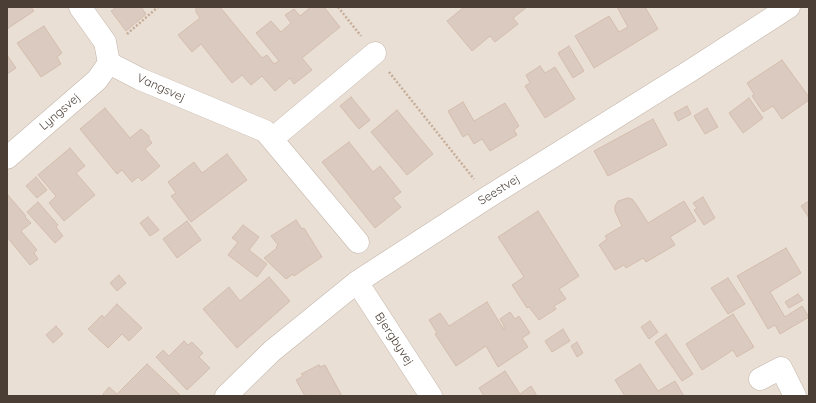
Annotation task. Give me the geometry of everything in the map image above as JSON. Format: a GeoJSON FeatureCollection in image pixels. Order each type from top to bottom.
{"type":"FeatureCollection","features":[{"type":"Feature","properties":{"kind":"street"},"geometry":{"type":"LineString","coordinates":[[80,7],[105,42],[108,57]]}},
{"type":"Feature","properties":{"kind":"street","name":"Seestvej"},"geometry":{"type":"LineString","coordinates":[[226,396],[272,351],[357,282],[488,197],[690,71],[789,7]]}},
{"type":"Feature","properties":{"kind":"street"},"geometry":{"type":"LineString","coordinates":[[272,139],[375,53]]}},
{"type":"Feature","properties":{"kind":"street","name":"Vangsvej"},"geometry":{"type":"LineString","coordinates":[[108,57],[140,79],[265,131],[358,242]]}},
{"type":"Feature","properties":{"kind":"street","name":"Lyngsvej"},"geometry":{"type":"LineString","coordinates":[[7,158],[97,80],[108,57]]}},
{"type":"Feature","properties":{"kind":"street","name":"Bjergbyvej"},"geometry":{"type":"LineString","coordinates":[[357,282],[431,396]]}},
{"type":"Feature","properties":{"kind":"street"},"geometry":{"type":"LineString","coordinates":[[760,379],[781,368],[795,396]]}},
{"type":"Feature","properties":{"kind":"path"},"geometry":{"type":"LineString","coordinates":[[108,57],[158,7]]}},
{"type":"Feature","properties":{"kind":"path"},"geometry":{"type":"LineString","coordinates":[[338,7],[488,197]]}},
{"type":"Feature","properties":{"kind":"shaded area"},"geometry":{"type":"Polygon","coordinates":[[[7,7],[809,7],[809,396],[7,396],[7,7]]]}},
{"type":"Feature","properties":{"kind":"building"},"geometry":{"type":"Polygon","coordinates":[[[7,7],[31,7],[34,11],[7,29],[7,7]]]}},
{"type":"Feature","properties":{"kind":"building"},"geometry":{"type":"Polygon","coordinates":[[[117,7],[141,7],[146,14],[126,31],[111,11],[117,7]]]}},
{"type":"Feature","properties":{"kind":"building"},"geometry":{"type":"Polygon","coordinates":[[[196,7],[220,7],[262,58],[267,55],[274,64],[279,61],[256,33],[271,21],[281,32],[291,23],[285,15],[294,9],[300,16],[311,7],[324,7],[340,27],[302,58],[312,70],[294,84],[290,78],[275,91],[262,76],[251,85],[242,75],[232,83],[201,44],[192,52],[178,35],[200,18],[196,12],[196,7]]]}},
{"type":"Feature","properties":{"kind":"building"},"geometry":{"type":"Polygon","coordinates":[[[464,7],[527,7],[513,18],[518,24],[495,42],[490,36],[472,51],[447,21],[464,7]]]}},
{"type":"Feature","properties":{"kind":"building"},"geometry":{"type":"Polygon","coordinates":[[[617,7],[645,7],[658,29],[594,68],[575,36],[609,16],[619,32],[628,27],[617,7]]]}},
{"type":"Feature","properties":{"kind":"building"},"geometry":{"type":"Polygon","coordinates":[[[44,26],[62,53],[57,57],[61,64],[41,77],[17,43],[44,26]]]}},
{"type":"Feature","properties":{"kind":"building"},"geometry":{"type":"Polygon","coordinates":[[[569,46],[584,71],[573,78],[558,53],[569,46]]]}},
{"type":"Feature","properties":{"kind":"building"},"geometry":{"type":"Polygon","coordinates":[[[7,55],[16,68],[7,74],[7,55]]]}},
{"type":"Feature","properties":{"kind":"building"},"geometry":{"type":"Polygon","coordinates":[[[782,60],[809,97],[809,100],[782,119],[773,106],[763,112],[752,96],[754,94],[747,83],[782,60]]]}},
{"type":"Feature","properties":{"kind":"building"},"geometry":{"type":"Polygon","coordinates":[[[540,66],[545,73],[555,67],[575,99],[545,118],[525,86],[530,83],[526,75],[540,66]]]}},
{"type":"Feature","properties":{"kind":"building"},"geometry":{"type":"Polygon","coordinates":[[[351,97],[370,120],[359,129],[340,106],[351,97]]]}},
{"type":"Feature","properties":{"kind":"building"},"geometry":{"type":"Polygon","coordinates":[[[749,98],[763,118],[743,133],[729,113],[749,98]]]}},
{"type":"Feature","properties":{"kind":"building"},"geometry":{"type":"Polygon","coordinates":[[[463,102],[474,121],[505,103],[519,126],[514,130],[517,135],[490,151],[482,139],[474,144],[468,134],[463,137],[448,111],[463,102]]]}},
{"type":"Feature","properties":{"kind":"building"},"geometry":{"type":"Polygon","coordinates":[[[687,106],[691,114],[678,121],[674,113],[687,106]]]}},
{"type":"Feature","properties":{"kind":"building"},"geometry":{"type":"Polygon","coordinates":[[[105,108],[130,138],[141,129],[149,136],[152,143],[145,149],[160,166],[142,181],[138,177],[132,182],[122,170],[117,174],[80,129],[105,108]]]}},
{"type":"Feature","properties":{"kind":"building"},"geometry":{"type":"Polygon","coordinates":[[[707,108],[718,127],[705,134],[694,116],[707,108]]]}},
{"type":"Feature","properties":{"kind":"building"},"geometry":{"type":"Polygon","coordinates":[[[397,110],[433,154],[407,175],[371,132],[397,110]]]}},
{"type":"Feature","properties":{"kind":"building"},"geometry":{"type":"Polygon","coordinates":[[[653,119],[667,145],[608,176],[594,151],[653,119]]]}},
{"type":"Feature","properties":{"kind":"building"},"geometry":{"type":"Polygon","coordinates":[[[349,142],[373,172],[380,166],[401,192],[393,198],[401,207],[375,228],[322,162],[349,142]]]}},
{"type":"Feature","properties":{"kind":"building"},"geometry":{"type":"Polygon","coordinates":[[[70,148],[85,166],[76,173],[95,195],[64,221],[49,203],[56,196],[38,175],[70,148]]]}},
{"type":"Feature","properties":{"kind":"building"},"geometry":{"type":"Polygon","coordinates":[[[227,154],[247,180],[191,222],[171,196],[176,193],[168,182],[194,162],[202,173],[227,154]]]}},
{"type":"Feature","properties":{"kind":"building"},"geometry":{"type":"Polygon","coordinates":[[[36,177],[47,190],[37,198],[26,186],[36,177]]]}},
{"type":"Feature","properties":{"kind":"building"},"geometry":{"type":"Polygon","coordinates":[[[7,194],[31,223],[21,231],[37,250],[34,253],[38,259],[30,265],[7,237],[7,194]]]}},
{"type":"Feature","properties":{"kind":"building"},"geometry":{"type":"Polygon","coordinates":[[[703,197],[715,218],[704,225],[694,210],[697,208],[693,203],[703,197]]]}},
{"type":"Feature","properties":{"kind":"building"},"geometry":{"type":"Polygon","coordinates":[[[628,198],[632,199],[636,204],[648,223],[684,201],[696,221],[670,237],[675,245],[646,262],[643,258],[626,268],[624,265],[615,270],[599,245],[607,239],[605,236],[622,226],[615,211],[615,206],[618,201],[628,198]]]}},
{"type":"Feature","properties":{"kind":"building"},"geometry":{"type":"Polygon","coordinates":[[[809,201],[809,218],[801,206],[809,201]]]}},
{"type":"Feature","properties":{"kind":"building"},"geometry":{"type":"Polygon","coordinates":[[[38,202],[58,225],[56,227],[63,236],[55,243],[27,212],[38,202]]]}},
{"type":"Feature","properties":{"kind":"building"},"geometry":{"type":"Polygon","coordinates":[[[538,211],[579,276],[559,289],[566,299],[554,306],[556,309],[539,320],[529,307],[527,308],[512,285],[524,277],[498,237],[538,211]]]}},
{"type":"Feature","properties":{"kind":"building"},"geometry":{"type":"Polygon","coordinates":[[[148,217],[159,230],[150,236],[140,223],[148,217]]]}},
{"type":"Feature","properties":{"kind":"building"},"geometry":{"type":"Polygon","coordinates":[[[296,220],[302,229],[304,228],[322,257],[294,276],[293,274],[286,279],[264,258],[277,248],[276,247],[278,245],[271,236],[296,220]]]}},
{"type":"Feature","properties":{"kind":"building"},"geometry":{"type":"Polygon","coordinates":[[[187,221],[201,240],[177,258],[163,239],[187,221]]]}},
{"type":"Feature","properties":{"kind":"building"},"geometry":{"type":"Polygon","coordinates":[[[243,225],[259,237],[249,250],[267,264],[257,277],[228,255],[238,242],[232,238],[243,225]]]}},
{"type":"Feature","properties":{"kind":"building"},"geometry":{"type":"Polygon","coordinates":[[[786,248],[801,273],[770,292],[785,317],[802,306],[809,317],[780,334],[775,325],[768,329],[737,276],[786,248]]]}},
{"type":"Feature","properties":{"kind":"building"},"geometry":{"type":"Polygon","coordinates":[[[119,275],[126,283],[117,291],[110,283],[119,275]]]}},
{"type":"Feature","properties":{"kind":"building"},"geometry":{"type":"Polygon","coordinates":[[[269,277],[290,301],[237,348],[203,309],[229,287],[240,301],[269,277]]]}},
{"type":"Feature","properties":{"kind":"building"},"geometry":{"type":"Polygon","coordinates":[[[728,278],[745,304],[728,314],[711,288],[728,278]]]}},
{"type":"Feature","properties":{"kind":"building"},"geometry":{"type":"Polygon","coordinates":[[[798,294],[803,300],[789,308],[785,302],[798,294]]]}},
{"type":"Feature","properties":{"kind":"building"},"geometry":{"type":"Polygon","coordinates":[[[487,302],[504,330],[504,326],[500,319],[510,312],[515,319],[519,316],[530,333],[522,338],[528,347],[498,367],[486,346],[456,366],[435,334],[437,333],[429,320],[440,313],[449,326],[487,302]]]}},
{"type":"Feature","properties":{"kind":"building"},"geometry":{"type":"Polygon","coordinates":[[[117,304],[142,328],[129,341],[122,334],[108,348],[88,329],[102,315],[104,318],[117,304]]]}},
{"type":"Feature","properties":{"kind":"building"},"geometry":{"type":"Polygon","coordinates":[[[733,314],[754,347],[737,357],[733,350],[702,370],[686,344],[733,314]]]}},
{"type":"Feature","properties":{"kind":"building"},"geometry":{"type":"Polygon","coordinates":[[[650,321],[658,332],[649,339],[641,327],[650,321]]]}},
{"type":"Feature","properties":{"kind":"building"},"geometry":{"type":"Polygon","coordinates":[[[56,326],[63,334],[53,343],[46,335],[56,326]]]}},
{"type":"Feature","properties":{"kind":"building"},"geometry":{"type":"Polygon","coordinates":[[[563,329],[570,341],[552,352],[545,341],[563,329]]]}},
{"type":"Feature","properties":{"kind":"building"},"geometry":{"type":"Polygon","coordinates":[[[666,334],[693,374],[682,381],[655,342],[666,334]]]}},
{"type":"Feature","properties":{"kind":"building"},"geometry":{"type":"Polygon","coordinates":[[[184,341],[188,345],[192,342],[203,353],[199,357],[210,368],[187,390],[156,357],[163,350],[169,356],[184,341]]]}},
{"type":"Feature","properties":{"kind":"building"},"geometry":{"type":"Polygon","coordinates":[[[577,342],[583,353],[577,357],[571,346],[577,342]]]}},
{"type":"Feature","properties":{"kind":"building"},"geometry":{"type":"Polygon","coordinates":[[[147,364],[181,396],[104,396],[103,394],[109,387],[117,394],[147,364]]]}},
{"type":"Feature","properties":{"kind":"building"},"geometry":{"type":"Polygon","coordinates":[[[640,364],[658,391],[675,381],[684,396],[625,396],[615,380],[640,364]]]}},
{"type":"Feature","properties":{"kind":"building"},"geometry":{"type":"Polygon","coordinates":[[[319,365],[320,367],[325,365],[342,396],[305,396],[296,380],[303,376],[301,374],[319,365]]]}},
{"type":"Feature","properties":{"kind":"building"},"geometry":{"type":"Polygon","coordinates":[[[505,371],[520,394],[531,386],[537,396],[484,396],[479,388],[505,371]]]}}]}
